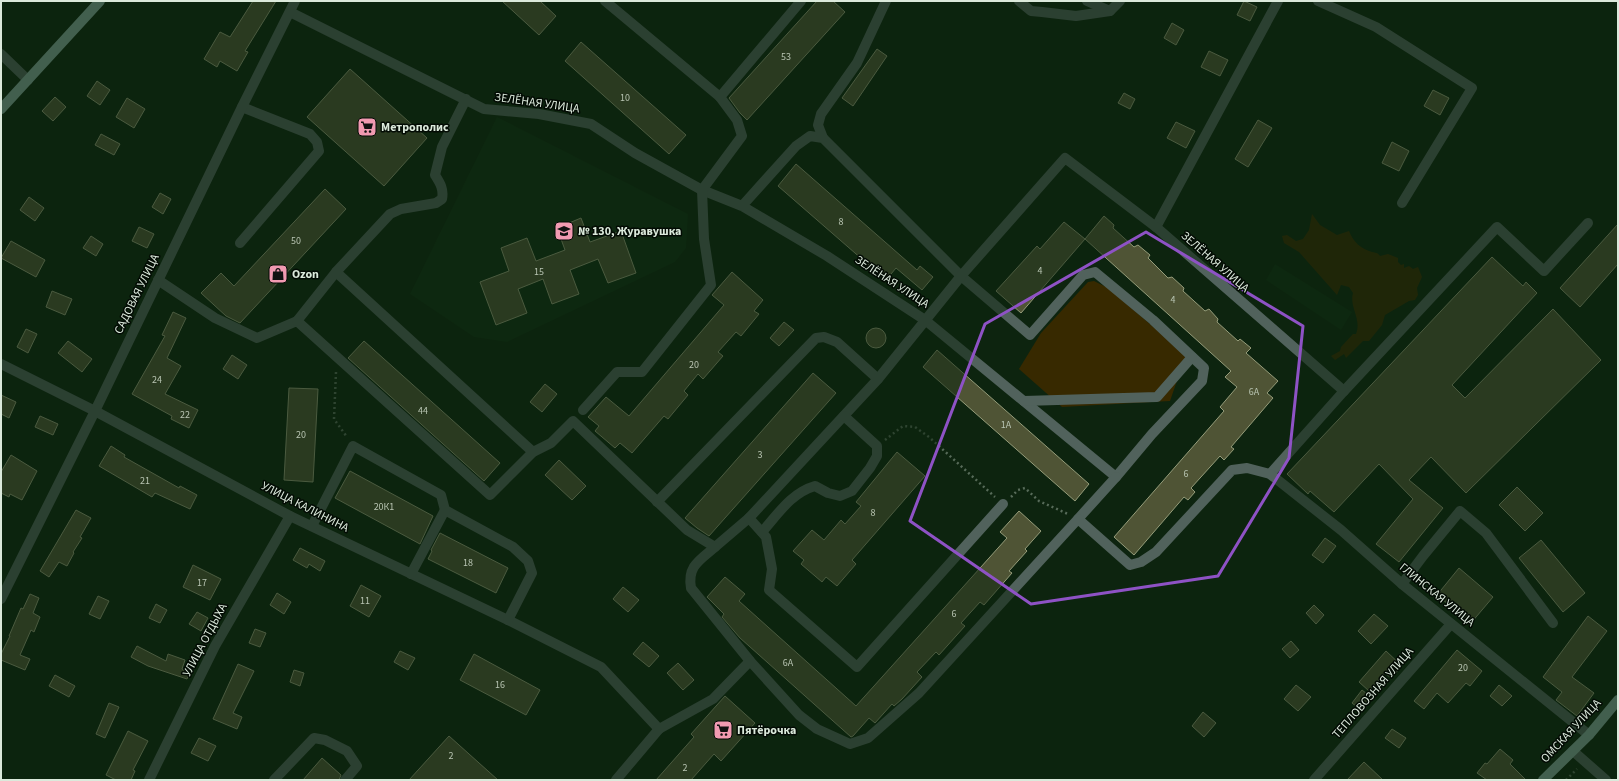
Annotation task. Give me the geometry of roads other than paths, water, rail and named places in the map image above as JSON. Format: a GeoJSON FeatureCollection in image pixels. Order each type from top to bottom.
{"type":"FeatureCollection","features":[{"type":"Feature","properties":{"kind":"main road"},"geometry":{"type":"LineString","coordinates":[[1,109],[100,1]]}},
{"type":"Feature","properties":{"kind":"main road","name":"ОМСКАЯ УЛИЦА"},"geometry":{"type":"LineString","coordinates":[[1543,780],[1589,735],[1618,700]]}},
{"type":"Feature","properties":{"kind":"street","name":"САДОВАЯ УЛИЦА"},"geometry":{"type":"LineString","coordinates":[[1,598],[95,411],[295,1]]}},
{"type":"Feature","properties":{"kind":"street"},"geometry":{"type":"LineString","coordinates":[[297,321],[490,495],[533,452],[551,443],[617,372],[642,372],[712,285],[704,239],[702,190],[742,136],[737,120],[720,96],[605,1]]}},
{"type":"Feature","properties":{"kind":"street"},"geometry":{"type":"LineString","coordinates":[[720,96],[801,1]]}},
{"type":"Feature","properties":{"kind":"street"},"geometry":{"type":"LineString","coordinates":[[886,1],[857,63],[821,114],[818,125],[823,138],[962,276],[1030,335],[1083,275],[1095,272],[1153,320],[1204,368],[1202,381],[1152,434],[1116,477],[919,693],[868,738],[850,744],[817,729],[799,715],[750,660],[691,588],[689,578],[694,565],[749,518],[878,379],[925,320],[1116,477]]}},
{"type":"Feature","properties":{"kind":"street"},"geometry":{"type":"LineString","coordinates":[[1019,1],[1031,11],[1076,16],[1110,11],[1120,1]]}},
{"type":"Feature","properties":{"kind":"street"},"geometry":{"type":"LineString","coordinates":[[1087,1],[1110,11]]}},
{"type":"Feature","properties":{"kind":"street"},"geometry":{"type":"LineString","coordinates":[[1156,228],[1278,1]]}},
{"type":"Feature","properties":{"kind":"street"},"geometry":{"type":"LineString","coordinates":[[1318,1],[1376,27],[1472,88],[1402,203]]}},
{"type":"Feature","properties":{"kind":"street","name":"ЗЕЛЁНАЯ УЛИЦА"},"geometry":{"type":"LineString","coordinates":[[290,12],[484,109],[539,114],[591,124],[635,153],[702,190],[742,206],[827,256],[925,320],[1065,158],[1156,228],[1344,391]]}},
{"type":"Feature","properties":{"kind":"street"},"geometry":{"type":"LineString","coordinates":[[1,54],[28,80]]}},
{"type":"Feature","properties":{"kind":"street"},"geometry":{"type":"LineString","coordinates":[[158,280],[215,318],[257,338],[297,321],[336,272],[390,214],[401,209],[436,203],[442,199],[444,192],[435,175],[442,147],[466,99]]}},
{"type":"Feature","properties":{"kind":"street"},"geometry":{"type":"LineString","coordinates":[[240,242],[319,150],[317,142],[310,134],[242,107]]}},
{"type":"Feature","properties":{"kind":"street"},"geometry":{"type":"LineString","coordinates":[[742,206],[796,146],[810,136],[823,138]]}},
{"type":"Feature","properties":{"kind":"street"},"geometry":{"type":"LineString","coordinates":[[1078,518],[1130,565],[1141,562],[1156,552],[1232,470],[1247,468],[1270,474],[1344,391],[1497,227],[1544,271],[1588,223]]}},
{"type":"Feature","properties":{"kind":"street"},"geometry":{"type":"LineString","coordinates":[[336,272],[533,452]]}},
{"type":"Feature","properties":{"kind":"street"},"geometry":{"type":"LineString","coordinates":[[657,502],[816,338],[824,336],[837,342],[878,379]]}},
{"type":"Feature","properties":{"kind":"street"},"geometry":{"type":"LineString","coordinates":[[1024,401],[1157,397],[1192,357]]}},
{"type":"Feature","properties":{"kind":"street","name":"УЛИЦА КАЛИНИНА"},"geometry":{"type":"LineString","coordinates":[[1,364],[95,411],[290,516],[508,620],[601,667],[659,729]]}},
{"type":"Feature","properties":{"kind":"street"},"geometry":{"type":"LineString","coordinates":[[762,532],[794,496],[805,489],[815,486],[828,494],[840,496],[852,491],[870,468],[877,456],[877,446],[844,416]]}},
{"type":"Feature","properties":{"kind":"street"},"geometry":{"type":"LineString","coordinates":[[573,421],[687,530],[715,547]]}},
{"type":"Feature","properties":{"kind":"street"},"geometry":{"type":"LineString","coordinates":[[312,526],[353,446],[441,494],[445,510],[411,574]]}},
{"type":"Feature","properties":{"kind":"street","name":"ГЛИНСКАЯ УЛИЦА"},"geometry":{"type":"LineString","coordinates":[[1270,474],[1341,530],[1402,584],[1589,735]]}},
{"type":"Feature","properties":{"kind":"street"},"geometry":{"type":"LineString","coordinates":[[749,518],[766,537],[772,569],[769,590],[857,667],[1003,504]]}},
{"type":"Feature","properties":{"kind":"street"},"geometry":{"type":"LineString","coordinates":[[445,510],[513,547],[528,561],[532,573],[508,620]]}},
{"type":"Feature","properties":{"kind":"street"},"geometry":{"type":"LineString","coordinates":[[1402,584],[1422,556],[1460,511],[1486,533],[1553,623]]}},
{"type":"Feature","properties":{"kind":"street","name":"УЛИЦА ОТДЫХА"},"geometry":{"type":"LineString","coordinates":[[149,780],[215,646],[290,516]]}},
{"type":"Feature","properties":{"kind":"street","name":"ТЕПЛОВОЗНАЯ УЛИЦА"},"geometry":{"type":"LineString","coordinates":[[1314,780],[1451,624]]}},
{"type":"Feature","properties":{"kind":"street"},"geometry":{"type":"LineString","coordinates":[[616,780],[659,729],[713,699],[750,660]]}},
{"type":"Feature","properties":{"kind":"street"},"geometry":{"type":"LineString","coordinates":[[274,780],[314,738],[325,740],[347,751],[357,766],[345,780]]}},
{"type":"Feature","properties":{"kind":"street"},"geometry":{"type":"LineString","coordinates":[[1573,751],[1606,780]]}},
{"type":"Feature","properties":{"kind":"place","name":"Метрополис"},"geometry":{"type":"Point","coordinates":[367,127]}},
{"type":"Feature","properties":{"kind":"place","name":"№ 130, Журавушка"},"geometry":{"type":"Point","coordinates":[564,231]}},
{"type":"Feature","properties":{"kind":"place","name":"Ozon"},"geometry":{"type":"Point","coordinates":[278,274]}},
{"type":"Feature","properties":{"kind":"place","name":"Пятёрочка"},"geometry":{"type":"Point","coordinates":[723,730]}}]}
